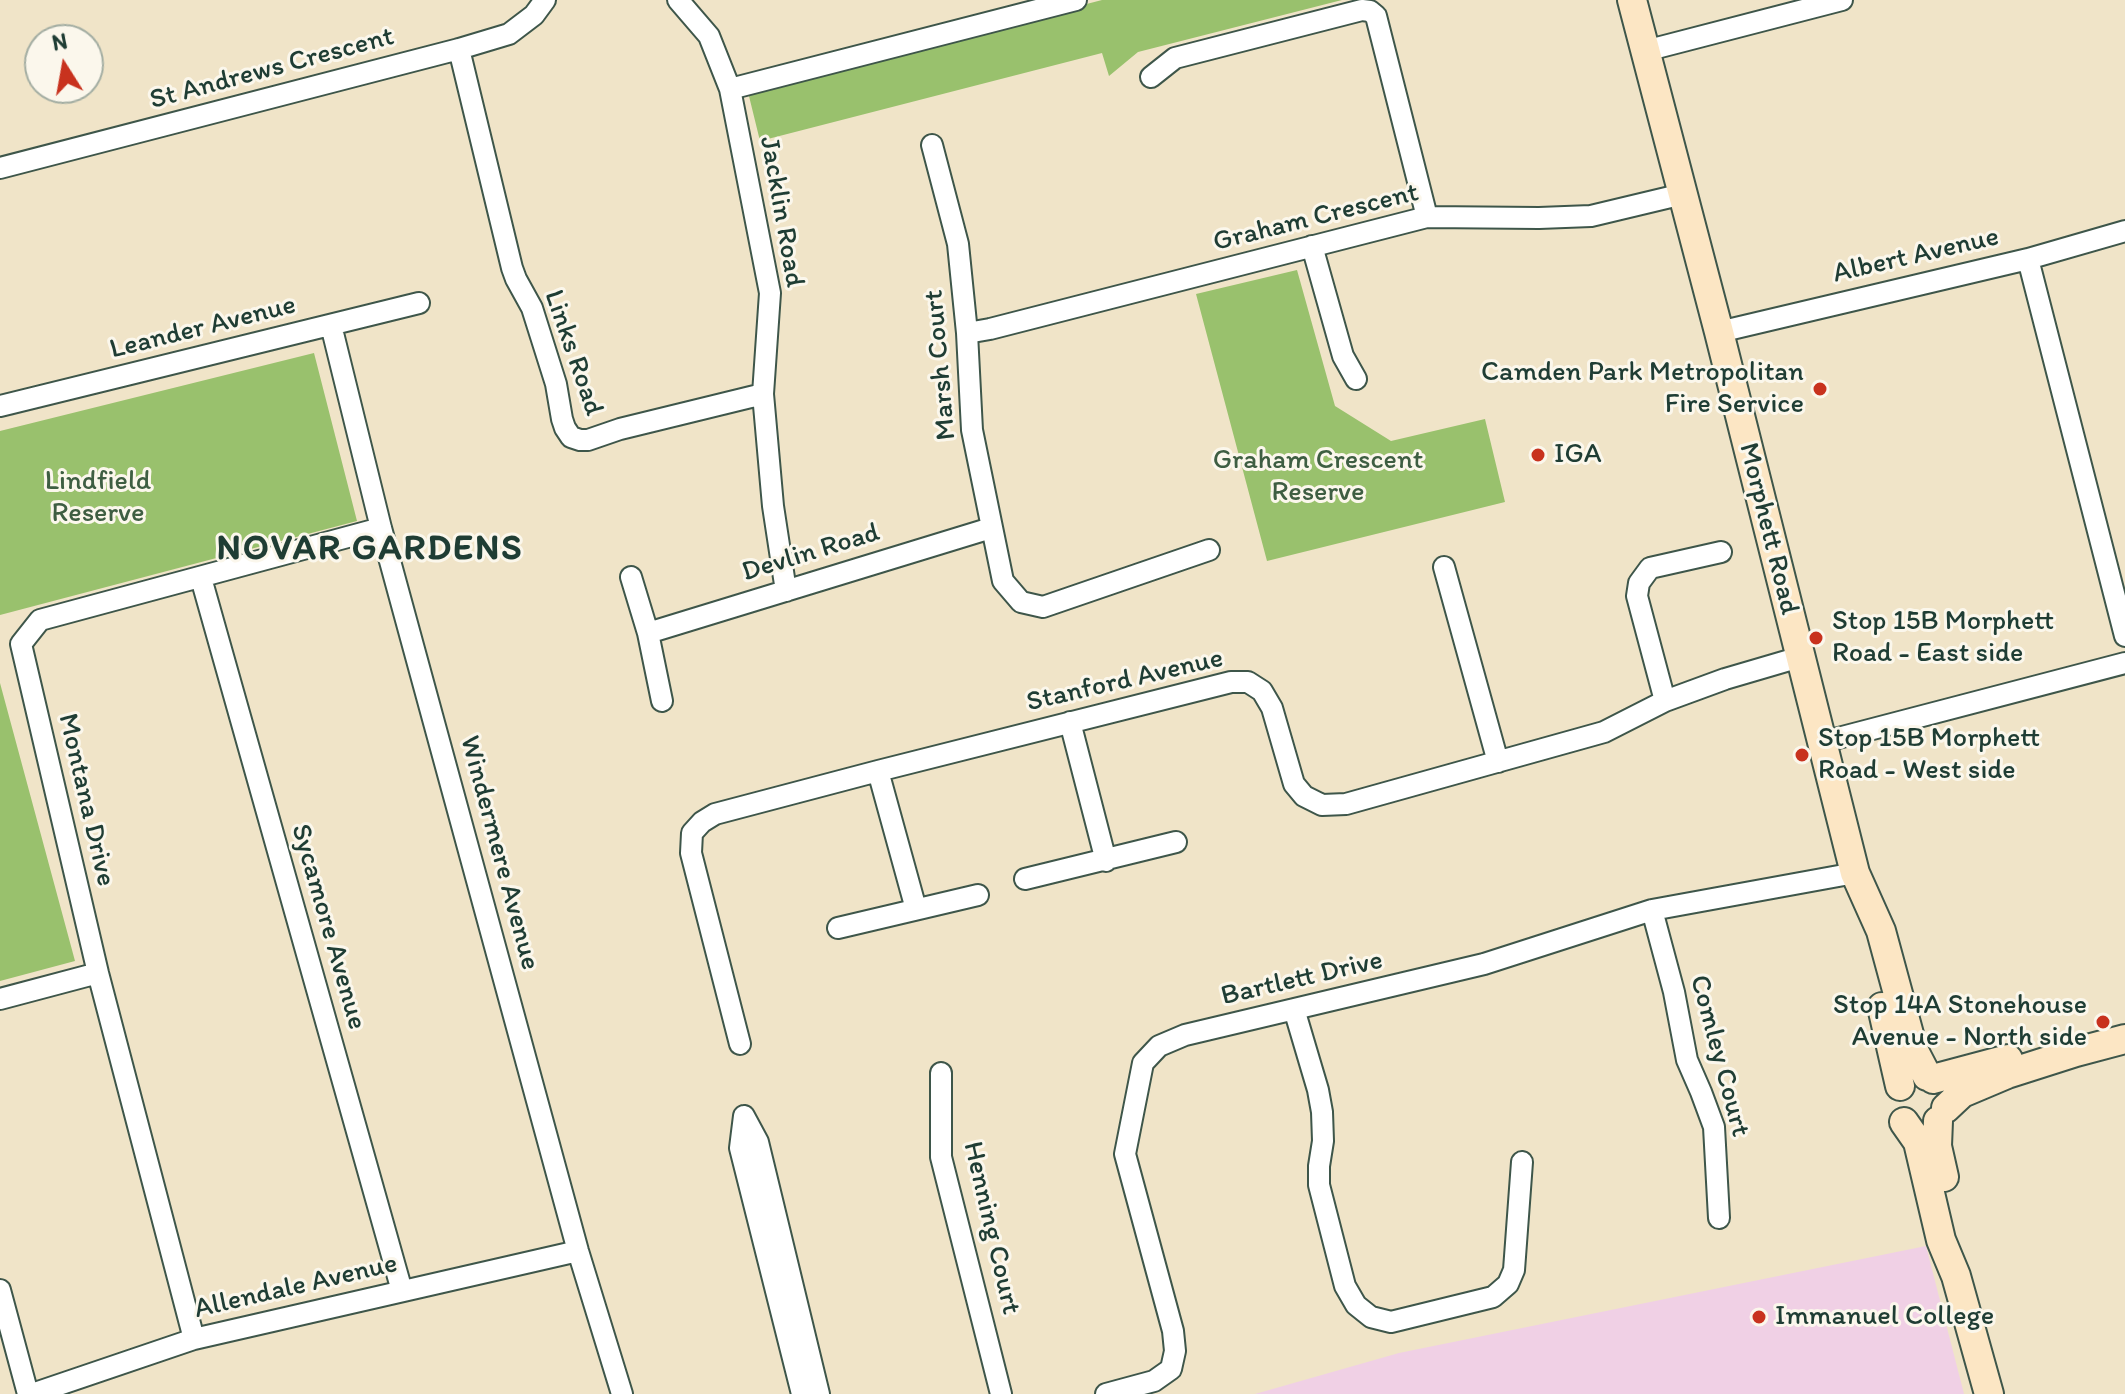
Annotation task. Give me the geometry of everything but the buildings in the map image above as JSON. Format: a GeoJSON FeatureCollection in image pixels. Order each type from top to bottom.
{"type":"FeatureCollection","features":[{"type":"Feature","properties":{"kind":"street","name":"St Andrews Crescent"},"geometry":{"type":"LineString","coordinates":[[0,168],[509,34],[534,15],[545,0]]}},
{"type":"Feature","properties":{"kind":"street","name":"Jacklin Road"},"geometry":{"type":"LineString","coordinates":[[678,0],[709,36],[730,89],[770,293],[763,394],[773,506],[786,591]]}},
{"type":"Feature","properties":{"kind":"street"},"geometry":{"type":"LineString","coordinates":[[730,89],[1076,0]]}},
{"type":"Feature","properties":{"kind":"street","name":"Morphett Road"},"geometry":{"type":"LineString","coordinates":[[1632,0],[1823,742],[1855,873],[1857,904],[1900,1086]]}},
{"type":"Feature","properties":{"kind":"street"},"geometry":{"type":"LineString","coordinates":[[1645,51],[1842,0]]}},
{"type":"Feature","properties":{"kind":"street"},"geometry":{"type":"LineString","coordinates":[[1151,77],[1175,58],[1362,10],[1370,11],[1376,16],[1427,217]]}},
{"type":"Feature","properties":{"kind":"street","name":"Links Road"},"geometry":{"type":"LineString","coordinates":[[459,49],[512,268],[532,308],[556,384],[562,419],[571,437],[588,440],[620,429],[763,394]]}},
{"type":"Feature","properties":{"kind":"street","name":"Marsh Court"},"geometry":{"type":"LineString","coordinates":[[932,145],[958,244],[972,430],[1003,581],[1021,602],[1043,607],[1209,550]]}},
{"type":"Feature","properties":{"kind":"street","name":"Graham Crescent"},"geometry":{"type":"LineString","coordinates":[[967,333],[1427,217],[1591,216],[1683,194]]}},
{"type":"Feature","properties":{"kind":"street","name":"Albert Avenue"},"geometry":{"type":"LineString","coordinates":[[1719,332],[2028,259],[2125,231]]}},
{"type":"Feature","properties":{"kind":"street"},"geometry":{"type":"LineString","coordinates":[[1312,246],[1343,356],[1356,379]]}},
{"type":"Feature","properties":{"kind":"street"},"geometry":{"type":"LineString","coordinates":[[2028,259],[2125,636]]}},
{"type":"Feature","properties":{"kind":"street","name":"Leander Avenue"},"geometry":{"type":"LineString","coordinates":[[0,406],[419,303]]}},
{"type":"Feature","properties":{"kind":"street","name":"Windermere Avenue"},"geometry":{"type":"LineString","coordinates":[[331,325],[381,528],[578,1251],[622,1394]]}},
{"type":"Feature","properties":{"kind":"street","name":"Montana Drive"},"geometry":{"type":"LineString","coordinates":[[194,1339],[98,973],[21,644],[40,620],[381,528]]}},
{"type":"Feature","properties":{"kind":"street","name":"Devlin Road"},"geometry":{"type":"LineString","coordinates":[[648,633],[991,528]]}},
{"type":"Feature","properties":{"kind":"street"},"geometry":{"type":"LineString","coordinates":[[1665,701],[1637,596],[1639,583],[1650,568],[1721,552]]}},
{"type":"Feature","properties":{"kind":"street"},"geometry":{"type":"LineString","coordinates":[[1444,567],[1498,762]]}},
{"type":"Feature","properties":{"kind":"street"},"geometry":{"type":"LineString","coordinates":[[631,577],[648,633],[662,701]]}},
{"type":"Feature","properties":{"kind":"street","name":"Sycamore Avenue"},"geometry":{"type":"LineString","coordinates":[[201,578],[402,1291]]}},
{"type":"Feature","properties":{"kind":"street","name":"Stanford Avenue"},"geometry":{"type":"LineString","coordinates":[[740,1044],[691,853],[692,833],[715,814],[1231,682],[1248,682],[1262,691],[1272,708],[1294,784],[1304,796],[1322,805],[1346,804],[1604,732],[1665,701],[1800,657]]}},
{"type":"Feature","properties":{"kind":"street"},"geometry":{"type":"LineString","coordinates":[[1823,742],[2125,663]]}},
{"type":"Feature","properties":{"kind":"street"},"geometry":{"type":"LineString","coordinates":[[1070,722],[1106,861]]}},
{"type":"Feature","properties":{"kind":"street"},"geometry":{"type":"LineString","coordinates":[[878,771],[916,909]]}},
{"type":"Feature","properties":{"kind":"street"},"geometry":{"type":"LineString","coordinates":[[1025,879],[1176,842]]}},
{"type":"Feature","properties":{"kind":"street","name":"Morphett Road"},"geometry":{"type":"LineString","coordinates":[[1855,873],[1881,931],[1913,1049],[1930,1077]]}},
{"type":"Feature","properties":{"kind":"street","name":"Bartlett Drive"},"geometry":{"type":"LineString","coordinates":[[1106,1394],[1154,1381],[1171,1369],[1175,1351],[1173,1331],[1125,1154],[1143,1063],[1159,1046],[1185,1035],[1484,964],[1652,910],[1855,873]]}},
{"type":"Feature","properties":{"kind":"street"},"geometry":{"type":"LineString","coordinates":[[838,928],[978,895]]}},
{"type":"Feature","properties":{"kind":"street","name":"Comley Court"},"geometry":{"type":"LineString","coordinates":[[1652,910],[1674,992],[1687,1060],[1714,1127],[1719,1218]]}},
{"type":"Feature","properties":{"kind":"street"},"geometry":{"type":"LineString","coordinates":[[0,999],[98,973]]}},
{"type":"Feature","properties":{"kind":"street"},"geometry":{"type":"LineString","coordinates":[[1294,1009],[1322,1112],[1319,1185],[1345,1286],[1356,1305],[1371,1317],[1391,1322],[1493,1297],[1508,1284],[1514,1270],[1522,1162]]}},
{"type":"Feature","properties":{"kind":"street"},"geometry":{"type":"LineString","coordinates":[[1904,1122],[1923,1128],[1942,1115],[1962,1093],[2007,1074],[2125,1039]]}},
{"type":"Feature","properties":{"kind":"street"},"geometry":{"type":"LineString","coordinates":[[1989,1394],[1956,1276],[1941,1240],[1918,1142],[1898,1114],[1895,1095],[1907,1079],[1917,1076],[1930,1077],[2034,1054],[2076,1052]]}},
{"type":"Feature","properties":{"kind":"street","name":"Henning Court"},"geometry":{"type":"LineString","coordinates":[[941,1073],[941,1157],[1001,1394]]}},
{"type":"Feature","properties":{"kind":"street"},"geometry":{"type":"LineString","coordinates":[[1930,1077],[1944,1088],[1947,1098],[1937,1146],[1958,1236],[1956,1276]]}},
{"type":"Feature","properties":{"kind":"street"},"geometry":{"type":"LineString","coordinates":[[802,1394],[740,1148],[744,1116],[758,1142],[819,1394]]}},
{"type":"Feature","properties":{"kind":"street","name":"Allendale Avenue"},"geometry":{"type":"LineString","coordinates":[[30,1394],[194,1339],[578,1251]]}},
{"type":"Feature","properties":{"kind":"street"},"geometry":{"type":"LineString","coordinates":[[0,1290],[30,1394]]}},
{"type":"Feature","properties":{"kind":"shaded area","name":"Immanuel College"},"geometry":{"type":"Polygon","coordinates":[[[1926,1246],[1964,1394],[1255,1394],[1399,1353],[1926,1246]]]}},
{"type":"Feature","properties":{"kind":"green space"},"geometry":{"type":"Polygon","coordinates":[[[1102,0],[1342,0],[1138,52],[1109,76],[1102,53],[760,141],[748,92],[1102,0]]]}},
{"type":"Feature","properties":{"kind":"green space","name":"Graham Crescent Reserve"},"geometry":{"type":"Polygon","coordinates":[[[1297,270],[1335,406],[1391,441],[1485,419],[1505,502],[1267,561],[1196,294],[1297,270]]]}},
{"type":"Feature","properties":{"kind":"green space","name":"Lindfield Reserve"},"geometry":{"type":"Polygon","coordinates":[[[314,353],[357,521],[0,615],[0,431],[314,353]]]}},
{"type":"Feature","properties":{"kind":"green space"},"geometry":{"type":"Polygon","coordinates":[[[0,683],[75,961],[0,981],[0,683]]]}},
{"type":"Feature","properties":{"kind":"place","name":"Camden Park Metropolitan Fire Service"},"geometry":{"type":"Point","coordinates":[1820,389]}},
{"type":"Feature","properties":{"kind":"place","name":"IGA"},"geometry":{"type":"Point","coordinates":[1538,455]}},
{"type":"Feature","properties":{"kind":"place","name":"Stop 15B Morphett Road - East side"},"geometry":{"type":"Point","coordinates":[1816,638]}},
{"type":"Feature","properties":{"kind":"place","name":"Stop 15B Morphett Road - West side"},"geometry":{"type":"Point","coordinates":[1802,755]}},
{"type":"Feature","properties":{"kind":"place","name":"Stop 14A Stonehouse Avenue - North side"},"geometry":{"type":"Point","coordinates":[2103,1022]}},
{"type":"Feature","properties":{"kind":"place","name":"Immanuel College"},"geometry":{"type":"Point","coordinates":[1759,1317]}},
{"type":"Feature","properties":{"kind":"district","name":"NOVAR GARDENS"},"geometry":{"type":"Point","coordinates":[370,550]}}]}
